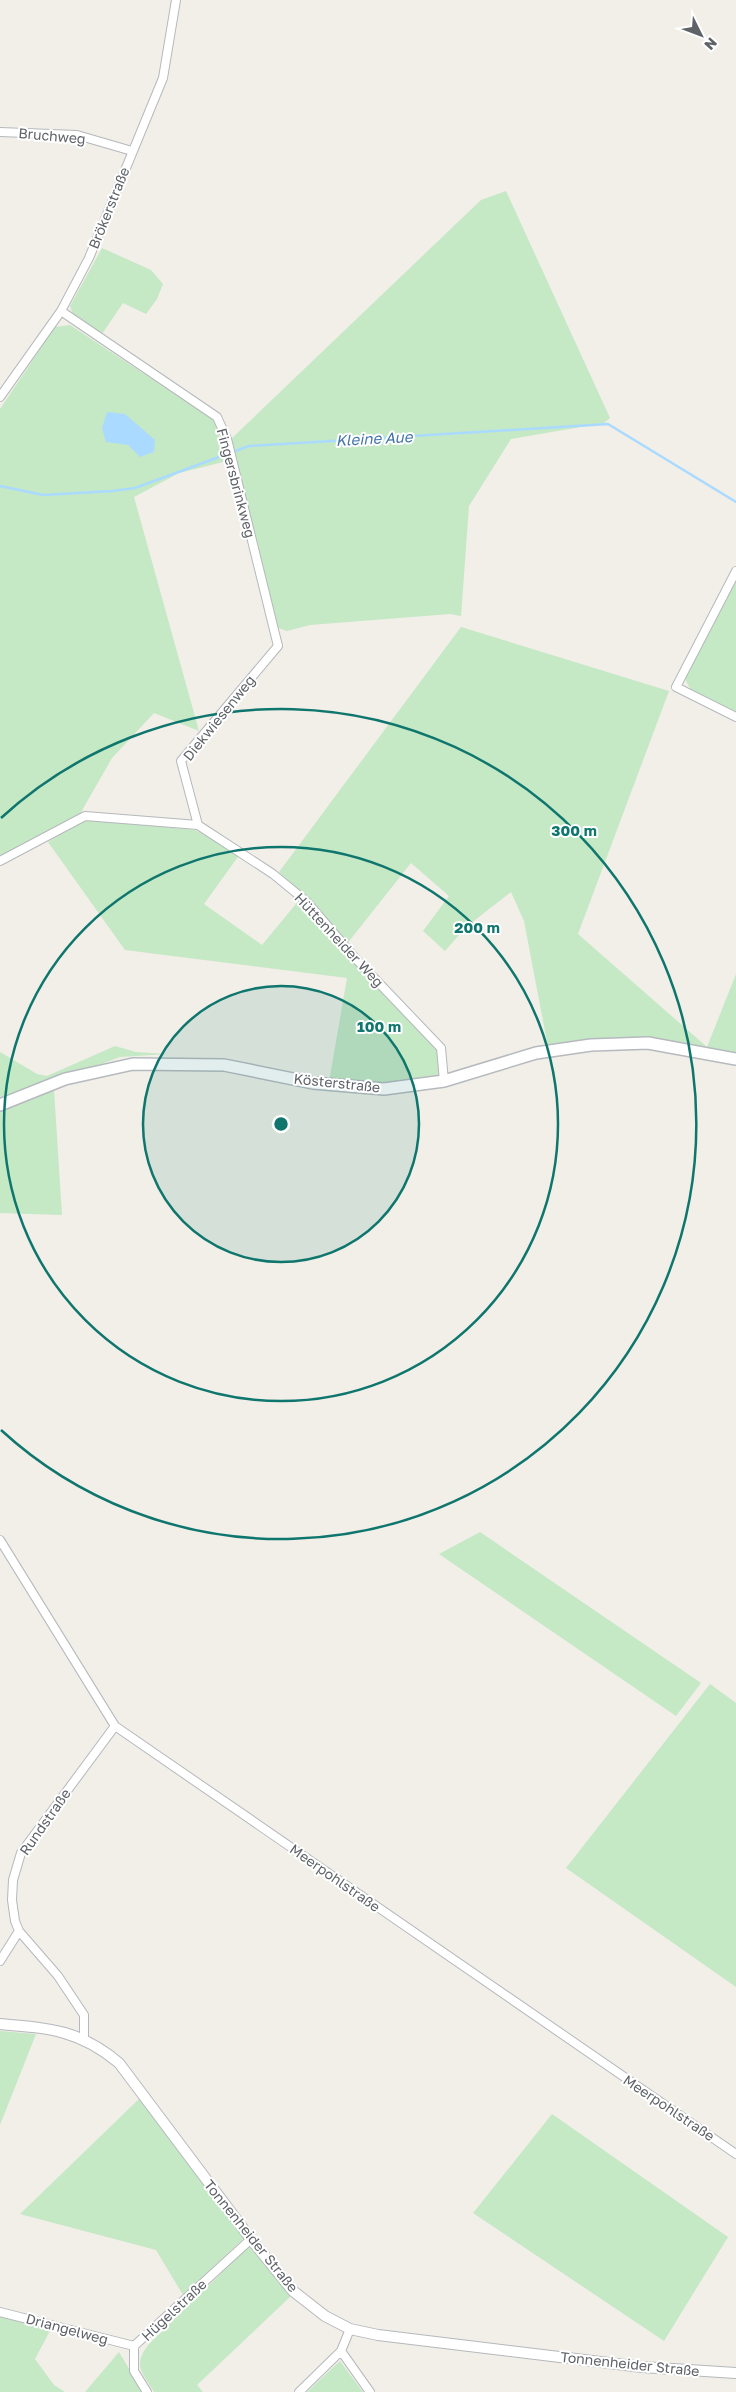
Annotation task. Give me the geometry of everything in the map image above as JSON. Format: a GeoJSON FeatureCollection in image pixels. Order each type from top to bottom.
{"type":"FeatureCollection","features":[{"type":"Feature","properties":{"kind":"main road","name":"Kösterstraße"},"geometry":{"type":"LineString","coordinates":[[0,1106],[65,1079],[133,1064],[224,1065],[313,1083],[384,1088],[444,1081],[536,1053],[591,1045],[648,1043],[736,1059]]}},
{"type":"Feature","properties":{"kind":"street","name":"Brökerstraße"},"geometry":{"type":"LineString","coordinates":[[0,397],[61,311],[89,258],[163,78],[176,0]]}},
{"type":"Feature","properties":{"kind":"street","name":"Bruchweg"},"geometry":{"type":"LineString","coordinates":[[0,132],[77,136],[132,151]]}},
{"type":"Feature","properties":{"kind":"street","name":"Fingersbrinkweg"},"geometry":{"type":"LineString","coordinates":[[61,311],[217,417],[227,439],[278,646]]}},
{"type":"Feature","properties":{"kind":"street"},"geometry":{"type":"LineString","coordinates":[[736,571],[676,687],[736,717]]}},
{"type":"Feature","properties":{"kind":"street","name":"Diekwiesenweg"},"geometry":{"type":"LineString","coordinates":[[198,826],[181,762],[278,646]]}},
{"type":"Feature","properties":{"kind":"street","name":"Hüttenheider Weg"},"geometry":{"type":"LineString","coordinates":[[0,861],[85,816],[198,826],[274,874],[306,902],[356,959],[441,1048],[444,1081]]}},
{"type":"Feature","properties":{"kind":"street","name":"Meerpohlstraße"},"geometry":{"type":"LineString","coordinates":[[0,1540],[116,1726],[736,2154]]}},
{"type":"Feature","properties":{"kind":"street","name":"Rundstraße"},"geometry":{"type":"LineString","coordinates":[[84,2039],[84,2015],[58,1976],[19,1931],[15,1921],[12,1900],[12,1880],[20,1853],[116,1726]]}},
{"type":"Feature","properties":{"kind":"street"},"geometry":{"type":"LineString","coordinates":[[0,1961],[19,1931]]}},
{"type":"Feature","properties":{"kind":"street","name":"Tonnenheider Straße"},"geometry":{"type":"LineString","coordinates":[[0,2024],[40,2027],[84,2039],[102,2049],[118,2063],[251,2239],[293,2291],[325,2316],[350,2329],[378,2335],[642,2367],[736,2373]]}},
{"type":"Feature","properties":{"kind":"street","name":"Hügelstraße"},"geometry":{"type":"LineString","coordinates":[[148,2392],[134,2371],[134,2346],[251,2239]]}},
{"type":"Feature","properties":{"kind":"street","name":"Driangelweg"},"geometry":{"type":"LineString","coordinates":[[0,2312],[134,2346]]}},
{"type":"Feature","properties":{"kind":"street"},"geometry":{"type":"LineString","coordinates":[[299,2392],[341,2351],[350,2329]]}},
{"type":"Feature","properties":{"kind":"street"},"geometry":{"type":"LineString","coordinates":[[341,2351],[370,2392]]}},
{"type":"Feature","properties":{"kind":"green space"},"geometry":{"type":"Polygon","coordinates":[[[506,191],[610,418],[604,423],[511,439],[469,506],[461,616],[450,614],[310,625],[287,631],[278,628],[230,440],[481,200],[506,191]]]}},
{"type":"Feature","properties":{"kind":"green space"},"geometry":{"type":"Polygon","coordinates":[[[102,248],[151,270],[163,284],[157,299],[146,314],[123,303],[102,334],[73,315],[70,306],[102,248]]]}},
{"type":"Feature","properties":{"kind":"green space"},"geometry":{"type":"Polygon","coordinates":[[[70,325],[214,420],[227,461],[179,473],[134,497],[199,731],[154,713],[112,758],[80,814],[0,857],[0,409],[55,327],[70,325]]]}},
{"type":"Feature","properties":{"kind":"green space"},"geometry":{"type":"Polygon","coordinates":[[[736,579],[736,713],[692,692],[685,679],[736,579]]]}},
{"type":"Feature","properties":{"kind":"green space"},"geometry":{"type":"Polygon","coordinates":[[[461,627],[669,691],[578,934],[707,1047],[651,1040],[548,1047],[524,921],[511,892],[466,927],[445,951],[423,931],[449,896],[411,863],[346,945],[310,901],[279,872],[461,627]]]}},
{"type":"Feature","properties":{"kind":"green space"},"geometry":{"type":"Polygon","coordinates":[[[85,819],[195,830],[240,854],[204,904],[262,945],[300,899],[439,1049],[442,1079],[384,1087],[329,1082],[347,978],[125,950],[48,842],[85,819]]]}},
{"type":"Feature","properties":{"kind":"green space"},"geometry":{"type":"Polygon","coordinates":[[[736,974],[736,1055],[707,1047],[736,974]]]}},
{"type":"Feature","properties":{"kind":"green space"},"geometry":{"type":"Polygon","coordinates":[[[115,1046],[136,1052],[167,1054],[120,1057],[0,1101],[0,1052],[37,1074],[47,1076],[115,1046]]]}},
{"type":"Feature","properties":{"kind":"green space"},"geometry":{"type":"Polygon","coordinates":[[[54,1090],[62,1215],[0,1213],[0,1112],[54,1090]]]}},
{"type":"Feature","properties":{"kind":"green space"},"geometry":{"type":"Polygon","coordinates":[[[480,1532],[701,1683],[676,1716],[439,1554],[480,1532]]]}},
{"type":"Feature","properties":{"kind":"green space"},"geometry":{"type":"Polygon","coordinates":[[[710,1684],[736,1703],[736,1987],[566,1868],[710,1684]]]}},
{"type":"Feature","properties":{"kind":"green space"},"geometry":{"type":"Polygon","coordinates":[[[0,2031],[36,2034],[0,2125],[0,2031]]]}},
{"type":"Feature","properties":{"kind":"green space"},"geometry":{"type":"Polygon","coordinates":[[[139,2099],[244,2238],[183,2295],[156,2250],[20,2214],[139,2099]]]}},
{"type":"Feature","properties":{"kind":"green space"},"geometry":{"type":"Polygon","coordinates":[[[552,2114],[728,2237],[664,2341],[473,2213],[552,2114]]]}},
{"type":"Feature","properties":{"kind":"green space"},"geometry":{"type":"Polygon","coordinates":[[[249,2246],[291,2296],[197,2385],[203,2392],[154,2392],[143,2373],[140,2363],[149,2344],[249,2246]]]}},
{"type":"Feature","properties":{"kind":"green space"},"geometry":{"type":"Polygon","coordinates":[[[0,2315],[52,2327],[35,2359],[54,2385],[65,2392],[0,2392],[0,2315]]]}},
{"type":"Feature","properties":{"kind":"green space"},"geometry":{"type":"Polygon","coordinates":[[[119,2352],[143,2392],[85,2392],[119,2352]]]}},
{"type":"Feature","properties":{"kind":"green space"},"geometry":{"type":"Polygon","coordinates":[[[340,2361],[363,2392],[307,2392],[340,2361]]]}},
{"type":"Feature","properties":{"kind":"water"},"geometry":{"type":"Polygon","coordinates":[[[107,412],[125,414],[155,440],[154,452],[140,457],[128,445],[106,442],[102,428],[107,412]]]}},
{"type":"Feature","properties":{"kind":"waterway","name":"Kleine Aue"},"geometry":{"type":"LineString","coordinates":[[0,486],[43,495],[112,491],[135,488],[249,446],[608,424],[736,502]]}}]}
